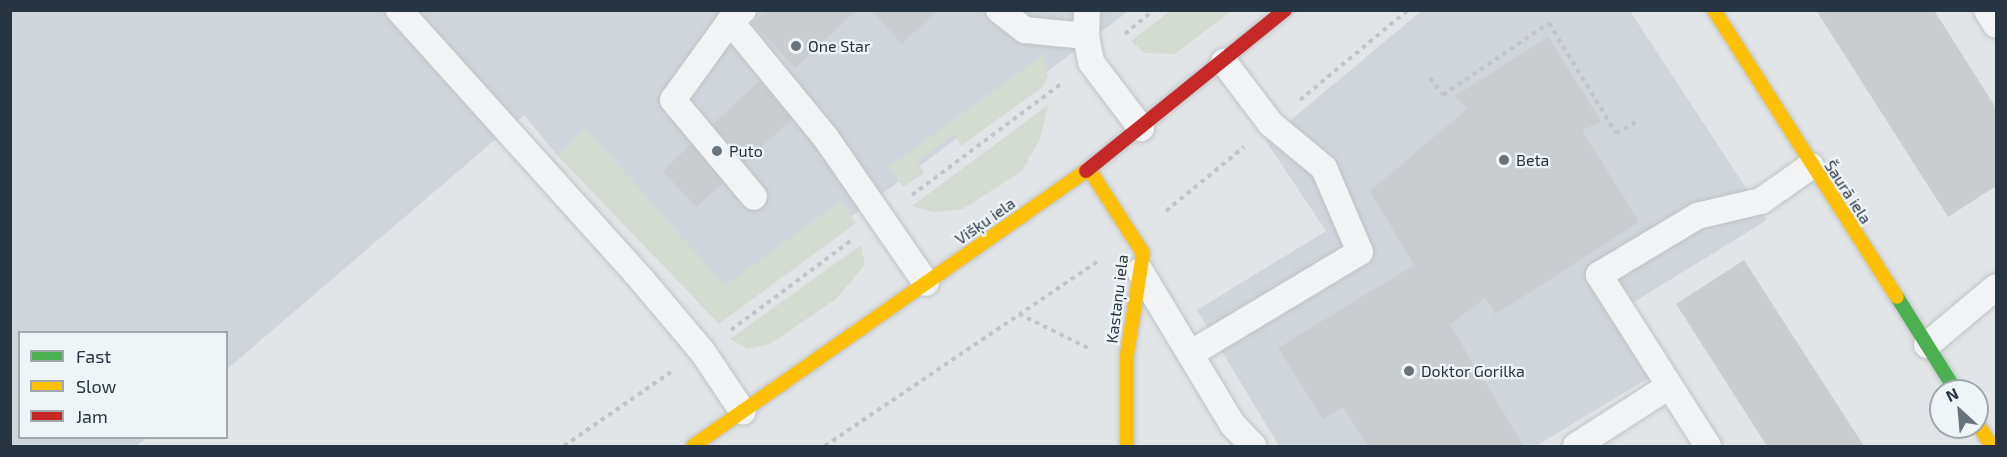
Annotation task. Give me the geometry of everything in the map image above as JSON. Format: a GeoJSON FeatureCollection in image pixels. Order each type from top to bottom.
{"type":"FeatureCollection","features":[{"type":"Feature","properties":{"kind":"street","name":"Višķu iela"},"geometry":{"type":"LineString","coordinates":[[693,447],[1089,169],[1224,62],[1285,10]]}},
{"type":"Feature","properties":{"kind":"street","name":"Šaurā iela"},"geometry":{"type":"LineString","coordinates":[[1714,10],[1948,379]]}},
{"type":"Feature","properties":{"kind":"street","name":"Kastaņu iela"},"geometry":{"type":"LineString","coordinates":[[1089,169],[1143,253],[1126,366],[1124,432],[1127,447]]}},
{"type":"Feature","properties":{"kind":"lane"},"geometry":{"type":"LineString","coordinates":[[399,10],[642,280],[702,351],[742,412]]}},
{"type":"Feature","properties":{"kind":"lane"},"geometry":{"type":"LineString","coordinates":[[999,10],[1025,30],[1086,36]]}},
{"type":"Feature","properties":{"kind":"lane"},"geometry":{"type":"LineString","coordinates":[[1087,10],[1086,36],[1091,62],[1141,128]]}},
{"type":"Feature","properties":{"kind":"lane"},"geometry":{"type":"LineString","coordinates":[[1987,10],[1996,25]]}},
{"type":"Feature","properties":{"kind":"lane"},"geometry":{"type":"LineString","coordinates":[[754,197],[673,100],[737,16],[826,138],[926,283]]}},
{"type":"Feature","properties":{"kind":"lane"},"geometry":{"type":"LineString","coordinates":[[1190,354],[1360,252],[1324,168],[1272,124],[1224,62]]}},
{"type":"Feature","properties":{"kind":"lane"},"geometry":{"type":"LineString","coordinates":[[1708,447],[1599,275],[1697,216],[1761,201],[1811,166]]}},
{"type":"Feature","properties":{"kind":"lane"},"geometry":{"type":"LineString","coordinates":[[1140,271],[1190,354],[1229,436],[1253,447]]}},
{"type":"Feature","properties":{"kind":"lane"},"geometry":{"type":"LineString","coordinates":[[1927,345],[1996,287]]}},
{"type":"Feature","properties":{"kind":"lane"},"geometry":{"type":"LineString","coordinates":[[1576,447],[1669,386]]}},
{"type":"Feature","properties":{"kind":"path"},"geometry":{"type":"LineString","coordinates":[[1430,78],[1443,95],[1549,23],[1616,133],[1639,120]]}},
{"type":"Feature","properties":{"kind":"path"},"geometry":{"type":"LineString","coordinates":[[1019,314],[1126,366]]}},
{"type":"Feature","properties":{"kind":"shaded area"},"geometry":{"type":"Polygon","coordinates":[[[1171,10],[1231,11],[1175,54],[1144,53],[1131,41],[1171,10]]]}},
{"type":"Feature","properties":{"kind":"shaded area"},"geometry":{"type":"Polygon","coordinates":[[[10,11],[1129,11],[729,307],[582,134],[557,155],[524,115],[228,368],[228,331],[18,331],[18,439],[146,439],[136,446],[11,446],[10,11]]]}},
{"type":"Feature","properties":{"kind":"shaded area"},"geometry":{"type":"Polygon","coordinates":[[[1421,11],[1630,11],[1767,220],[1613,315],[1652,376],[1536,446],[1279,446],[1197,310],[1326,231],[1266,141],[1421,11]]]}},
{"type":"Feature","properties":{"kind":"shaded area"},"geometry":{"type":"Polygon","coordinates":[[[1043,55],[1048,77],[1041,88],[961,146],[955,134],[917,161],[924,173],[903,187],[889,167],[1043,55]]]}},
{"type":"Feature","properties":{"kind":"shaded area"},"geometry":{"type":"Polygon","coordinates":[[[1048,105],[1040,139],[1022,171],[963,209],[934,212],[912,206],[1048,105]]]}},
{"type":"Feature","properties":{"kind":"shaded area"},"geometry":{"type":"Polygon","coordinates":[[[586,129],[725,286],[840,202],[856,223],[719,324],[557,155],[586,129]]]}},
{"type":"Feature","properties":{"kind":"shaded area"},"geometry":{"type":"Polygon","coordinates":[[[861,245],[865,265],[836,299],[770,344],[748,349],[730,339],[861,245]]]}},
{"type":"Feature","properties":{"kind":"building","name":"One Star"},"geometry":{"type":"Polygon","coordinates":[[[766,10],[857,10],[795,68],[753,23],[766,10]]]}},
{"type":"Feature","properties":{"kind":"building","name":"One Star"},"geometry":{"type":"Polygon","coordinates":[[[871,10],[938,10],[902,44],[871,10]]]}},
{"type":"Feature","properties":{"kind":"building"},"geometry":{"type":"Polygon","coordinates":[[[1816,10],[1934,10],[1996,108],[1996,186],[1948,217],[1816,10]]]}},
{"type":"Feature","properties":{"kind":"building","name":"Beta"},"geometry":{"type":"Polygon","coordinates":[[[1548,37],[1602,122],[1582,130],[1639,222],[1496,314],[1485,298],[1450,325],[1523,445],[1368,446],[1343,407],[1323,419],[1278,348],[1414,265],[1370,191],[1467,109],[1455,96],[1548,37]]]}},
{"type":"Feature","properties":{"kind":"building","name":"Puto"},"geometry":{"type":"Polygon","coordinates":[[[759,81],[793,118],[697,208],[662,171],[759,81]]]}},
{"type":"Feature","properties":{"kind":"building"},"geometry":{"type":"Polygon","coordinates":[[[1744,260],[1864,446],[1767,446],[1676,304],[1744,260]]]}},
{"type":"Feature","properties":{"kind":"traffic: fast"},"geometry":{"type":"LineString","coordinates":[[1897,297],[1948,379]]}},
{"type":"Feature","properties":{"kind":"traffic: slow"},"geometry":{"type":"LineString","coordinates":[[1714,10],[1897,297]]}},
{"type":"Feature","properties":{"kind":"traffic: slow"},"geometry":{"type":"LineString","coordinates":[[1089,169],[1143,253],[1127,355],[1127,446]]}},
{"type":"Feature","properties":{"kind":"traffic: slow"},"geometry":{"type":"LineString","coordinates":[[693,446],[1086,171]]}},
{"type":"Feature","properties":{"kind":"traffic: slow"},"geometry":{"type":"LineString","coordinates":[[1987,439],[1992,446]]}},
{"type":"Feature","properties":{"kind":"traffic: jam"},"geometry":{"type":"LineString","coordinates":[[1086,171],[1285,10]]}},
{"type":"Feature","properties":{"kind":"place","name":"One Star"},"geometry":{"type":"Point","coordinates":[796,46]}},
{"type":"Feature","properties":{"kind":"place","name":"Puto"},"geometry":{"type":"Point","coordinates":[717,151]}},
{"type":"Feature","properties":{"kind":"place","name":"Beta"},"geometry":{"type":"Point","coordinates":[1504,160]}},
{"type":"Feature","properties":{"kind":"place","name":"Doktor Gorilka"},"geometry":{"type":"Point","coordinates":[1409,371]}}]}
